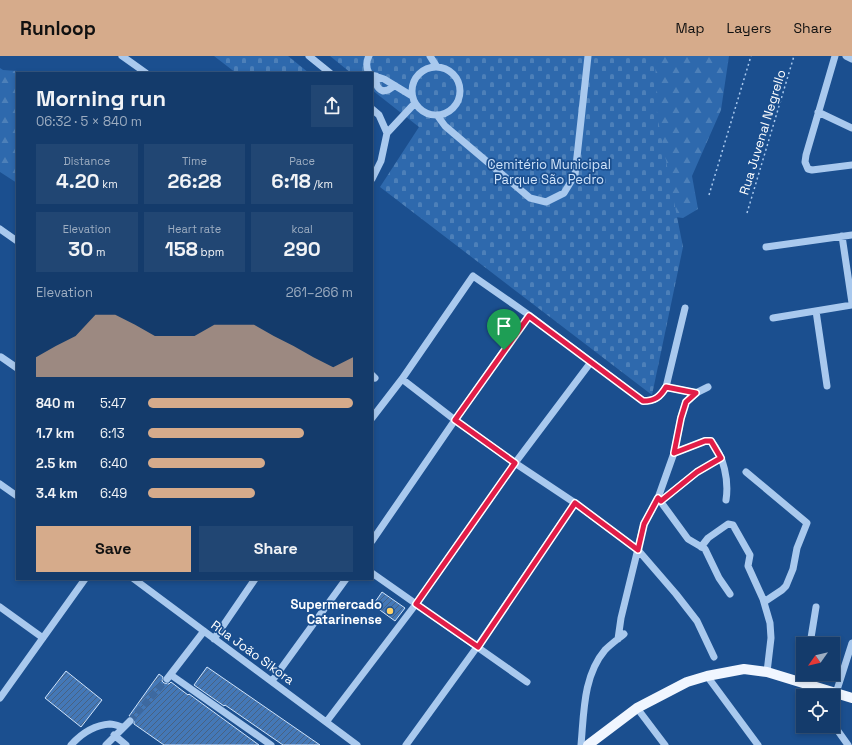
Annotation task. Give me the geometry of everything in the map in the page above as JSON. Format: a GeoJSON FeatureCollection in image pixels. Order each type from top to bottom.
{"type":"FeatureCollection","features":[{"type":"Feature","properties":{"kind":"main road"},"geometry":{"type":"LineString","coordinates":[[588,745],[637,708],[688,682],[707,676],[744,669],[796,677]]}},
{"type":"Feature","properties":{"kind":"main road"},"geometry":{"type":"LineString","coordinates":[[810,681],[827,689]]}},
{"type":"Feature","properties":{"kind":"main road"},"geometry":{"type":"LineString","coordinates":[[840,694],[852,698]]}},
{"type":"Feature","properties":{"kind":"street"},"geometry":{"type":"LineString","coordinates":[[122,56],[145,72]]}},
{"type":"Feature","properties":{"kind":"street"},"geometry":{"type":"LineString","coordinates":[[309,56],[329,72]]}},
{"type":"Feature","properties":{"kind":"street"},"geometry":{"type":"LineString","coordinates":[[369,56],[367,60],[367,70],[369,72]]}},
{"type":"Feature","properties":{"kind":"street"},"geometry":{"type":"LineString","coordinates":[[430,56],[437,67]]}},
{"type":"Feature","properties":{"kind":"street"},"geometry":{"type":"LineString","coordinates":[[437,115],[445,126],[530,198],[546,202],[564,193],[575,175],[588,56]]}},
{"type":"Feature","properties":{"kind":"street"},"geometry":{"type":"LineString","coordinates":[[835,56],[805,158],[806,167],[812,170],[852,165]]}},
{"type":"Feature","properties":{"kind":"street"},"geometry":{"type":"LineString","coordinates":[[846,56],[852,59]]}},
{"type":"Feature","properties":{"kind":"street"},"geometry":{"type":"LineString","coordinates":[[373,75],[384,79],[394,86],[413,100],[424,112],[437,115],[452,109],[457,103],[459,95],[457,80],[445,69],[437,67],[430,68],[418,75],[412,86],[413,100],[387,133],[381,161],[373,177]]}},
{"type":"Feature","properties":{"kind":"street"},"geometry":{"type":"LineString","coordinates":[[373,77],[378,89],[383,91],[394,86]]}},
{"type":"Feature","properties":{"kind":"street"},"geometry":{"type":"LineString","coordinates":[[373,110],[379,115],[387,133]]}},
{"type":"Feature","properties":{"kind":"street"},"geometry":{"type":"LineString","coordinates":[[818,112],[852,128]]}},
{"type":"Feature","properties":{"kind":"street"},"geometry":{"type":"LineString","coordinates":[[0,229],[16,240]]}},
{"type":"Feature","properties":{"kind":"street"},"geometry":{"type":"LineString","coordinates":[[766,247],[852,235]]}},
{"type":"Feature","properties":{"kind":"street"},"geometry":{"type":"LineString","coordinates":[[773,318],[852,304],[842,236]]}},
{"type":"Feature","properties":{"kind":"street"},"geometry":{"type":"LineString","coordinates":[[373,417],[402,378],[473,276],[643,401],[654,400],[660,396],[666,387],[686,308]]}},
{"type":"Feature","properties":{"kind":"street"},"geometry":{"type":"LineString","coordinates":[[816,311],[827,386]]}},
{"type":"Feature","properties":{"kind":"street"},"geometry":{"type":"LineString","coordinates":[[373,540],[529,316]]}},
{"type":"Feature","properties":{"kind":"street"},"geometry":{"type":"LineString","coordinates":[[1,357],[16,367]]}},
{"type":"Feature","properties":{"kind":"street"},"geometry":{"type":"LineString","coordinates":[[327,721],[416,604],[515,463],[590,362]]}},
{"type":"Feature","properties":{"kind":"street"},"geometry":{"type":"LineString","coordinates":[[402,378],[455,420],[515,463],[575,503],[638,550],[697,621],[714,657]]}},
{"type":"Feature","properties":{"kind":"street"},"geometry":{"type":"LineString","coordinates":[[666,387],[696,393]]}},
{"type":"Feature","properties":{"kind":"street"},"geometry":{"type":"LineString","coordinates":[[618,639],[620,618],[644,524],[660,499],[674,453],[681,418],[686,402],[696,393],[708,387]]}},
{"type":"Feature","properties":{"kind":"street"},"geometry":{"type":"LineString","coordinates":[[674,453],[705,441],[711,441],[721,458],[726,476],[726,500]]}},
{"type":"Feature","properties":{"kind":"street"},"geometry":{"type":"LineString","coordinates":[[660,499],[697,472],[721,458]]}},
{"type":"Feature","properties":{"kind":"street"},"geometry":{"type":"LineString","coordinates":[[746,472],[807,523],[797,548],[793,569],[786,586],[764,602]]}},
{"type":"Feature","properties":{"kind":"street"},"geometry":{"type":"LineString","coordinates":[[0,484],[16,495]]}},
{"type":"Feature","properties":{"kind":"street"},"geometry":{"type":"LineString","coordinates":[[660,499],[688,539],[705,549],[719,578],[730,594]]}},
{"type":"Feature","properties":{"kind":"street"},"geometry":{"type":"LineString","coordinates":[[406,745],[478,647],[575,503]]}},
{"type":"Feature","properties":{"kind":"street"},"geometry":{"type":"LineString","coordinates":[[701,547],[708,538],[728,524],[733,525],[748,549],[750,555],[748,566],[764,602],[770,623],[771,638],[767,672]]}},
{"type":"Feature","properties":{"kind":"street"},"geometry":{"type":"LineString","coordinates":[[373,574],[527,682]]}},
{"type":"Feature","properties":{"kind":"street"},"geometry":{"type":"LineString","coordinates":[[0,698],[84,580]]}},
{"type":"Feature","properties":{"kind":"street","name":"Rua João Sikora"},"geometry":{"type":"LineString","coordinates":[[135,580],[358,745]]}},
{"type":"Feature","properties":{"kind":"street"},"geometry":{"type":"LineString","coordinates":[[214,639],[254,580]]}},
{"type":"Feature","properties":{"kind":"street"},"geometry":{"type":"LineString","coordinates":[[272,681],[345,580]]}},
{"type":"Feature","properties":{"kind":"street"},"geometry":{"type":"LineString","coordinates":[[0,607],[43,638]]}},
{"type":"Feature","properties":{"kind":"street"},"geometry":{"type":"LineString","coordinates":[[811,637],[816,608]]}},
{"type":"Feature","properties":{"kind":"street"},"geometry":{"type":"LineString","coordinates":[[204,631],[169,677],[271,745]]}},
{"type":"Feature","properties":{"kind":"street"},"geometry":{"type":"LineString","coordinates":[[580,745],[586,693],[590,677],[597,662],[606,650],[624,634]]}},
{"type":"Feature","properties":{"kind":"street"},"geometry":{"type":"LineString","coordinates":[[837,689],[852,643]]}},
{"type":"Feature","properties":{"kind":"street"},"geometry":{"type":"LineString","coordinates":[[707,676],[758,745]]}},
{"type":"Feature","properties":{"kind":"street"},"geometry":{"type":"LineString","coordinates":[[637,708],[665,745]]}},
{"type":"Feature","properties":{"kind":"street"},"geometry":{"type":"LineString","coordinates":[[106,745],[122,727],[130,721]]}},
{"type":"Feature","properties":{"kind":"street"},"geometry":{"type":"LineString","coordinates":[[71,745],[81,734],[95,728],[110,724],[122,727]]}},
{"type":"Feature","properties":{"kind":"street"},"geometry":{"type":"LineString","coordinates":[[839,733],[848,745]]}},
{"type":"Feature","properties":{"kind":"street"},"geometry":{"type":"LineString","coordinates":[[114,736],[126,745]]}},
{"type":"Feature","properties":{"kind":"path"},"geometry":{"type":"LineString","coordinates":[[709,195],[751,56]]}},
{"type":"Feature","properties":{"kind":"path","name":"Rua Juvenal Negrello"},"geometry":{"type":"LineString","coordinates":[[747,213],[794,56]]}},
{"type":"Feature","properties":{"kind":"green space"},"geometry":{"type":"Polygon","coordinates":[[[214,56],[288,56],[308,72],[235,72],[214,56]]]}},
{"type":"Feature","properties":{"kind":"green space","name":"Cemitério Municipal Parque São Pedro"},"geometry":{"type":"Polygon","coordinates":[[[330,56],[655,56],[657,115],[683,247],[652,395],[380,187],[419,127],[373,91],[373,72],[350,72],[330,56]]]}},
{"type":"Feature","properties":{"kind":"green space"},"geometry":{"type":"Polygon","coordinates":[[[643,56],[729,56],[721,110],[692,176],[698,209],[683,218],[658,215],[643,56]]]}},
{"type":"Feature","properties":{"kind":"green space"},"geometry":{"type":"Polygon","coordinates":[[[0,68],[3,70],[32,72],[16,72],[16,182],[0,172],[0,68]]]}},
{"type":"Feature","properties":{"kind":"building"},"geometry":{"type":"Polygon","coordinates":[[[382,592],[405,608],[395,621],[373,605],[382,592]]]}},
{"type":"Feature","properties":{"kind":"building"},"geometry":{"type":"Polygon","coordinates":[[[207,667],[320,745],[283,745],[225,705],[224,706],[194,685],[207,667]]]}},
{"type":"Feature","properties":{"kind":"building"},"geometry":{"type":"Polygon","coordinates":[[[66,671],[102,700],[81,727],[45,698],[66,671]]]}},
{"type":"Feature","properties":{"kind":"building"},"geometry":{"type":"Polygon","coordinates":[[[159,674],[163,677],[162,681],[164,683],[169,684],[171,682],[259,745],[164,745],[134,724],[134,718],[129,716],[159,674]]]}},
{"type":"Feature","properties":{"kind":"tunnel"},"geometry":{"type":"LineString","coordinates":[[130,721],[167,679]]}},
{"type":"Feature","properties":{"kind":"place","name":"Supermercado Catarinense"},"geometry":{"type":"Point","coordinates":[390,611]}},
{"type":"Feature","properties":{"kind":"route"},"geometry":{"type":"LineString","coordinates":[[529,316],[643,401],[654,400],[660,396],[666,387],[696,393],[686,402],[681,418],[674,453],[705,441],[711,441],[721,458],[697,472],[661,501],[658,498],[644,524],[638,550],[575,503],[478,647],[416,604],[515,463],[455,420],[504,350],[529,316]]}}]}
